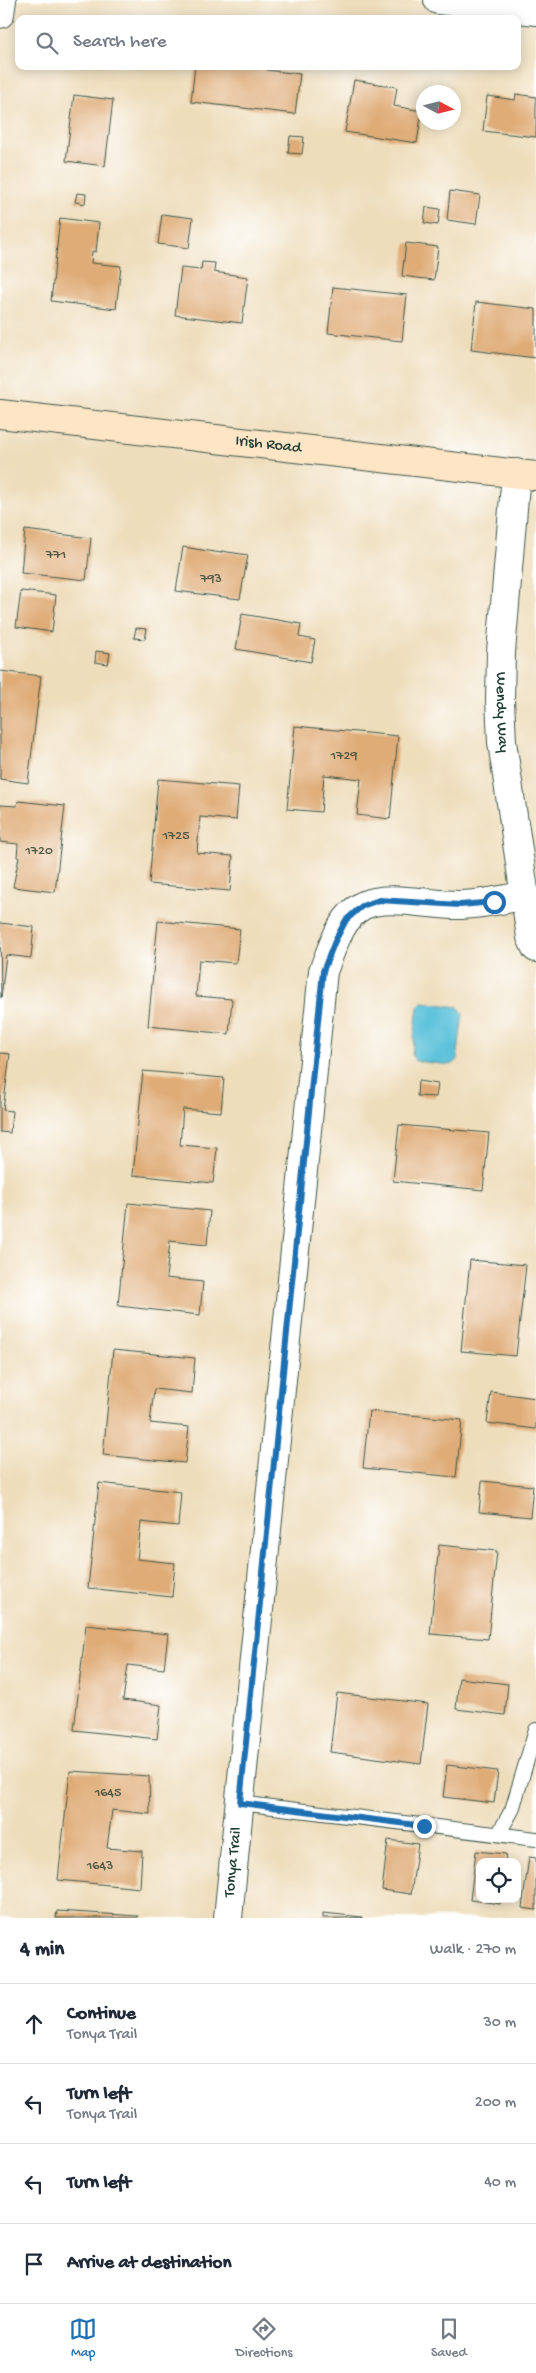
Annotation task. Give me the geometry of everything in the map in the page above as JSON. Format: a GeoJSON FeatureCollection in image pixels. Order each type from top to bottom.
{"type":"FeatureCollection","features":[{"type":"Feature","properties":{"kind":"street"},"geometry":{"type":"LineString","coordinates":[[0,14],[2,0]]}},
{"type":"Feature","properties":{"kind":"street"},"geometry":{"type":"LineString","coordinates":[[438,0],[536,11]]}},
{"type":"Feature","properties":{"kind":"street","name":"Irish Road"},"geometry":{"type":"LineString","coordinates":[[0,414],[526,474]]}},
{"type":"Feature","properties":{"kind":"street","name":"Wendy Way"},"geometry":{"type":"LineString","coordinates":[[526,474],[500,652],[500,700],[502,742],[531,937],[536,948]]}},
{"type":"Feature","properties":{"kind":"street","name":"Tonya Trail"},"geometry":{"type":"LineString","coordinates":[[228,1918],[323,971],[346,920],[362,906],[379,900],[460,905],[494,902],[525,895]]}},
{"type":"Feature","properties":{"kind":"lane"},"geometry":{"type":"LineString","coordinates":[[499,1833],[512,1810],[536,1730]]}},
{"type":"Feature","properties":{"kind":"lane"},"geometry":{"type":"LineString","coordinates":[[240,1803],[536,1839]]}},
{"type":"Feature","properties":{"kind":"water"},"geometry":{"type":"Polygon","coordinates":[[[423,1002],[458,1007],[463,1013],[457,1061],[451,1065],[415,1061],[412,1054],[418,1007],[423,1002]]]}},
{"type":"Feature","properties":{"kind":"building"},"geometry":{"type":"Polygon","coordinates":[[[195,70],[267,70],[300,74],[295,114],[191,102],[195,70]]]}},
{"type":"Feature","properties":{"kind":"building"},"geometry":{"type":"Polygon","coordinates":[[[354,80],[397,87],[394,106],[416,110],[416,130],[419,130],[417,143],[345,132],[354,80]]]}},
{"type":"Feature","properties":{"kind":"building"},"geometry":{"type":"Polygon","coordinates":[[[516,94],[536,97],[536,137],[483,131],[487,96],[515,100],[516,94]]]}},
{"type":"Feature","properties":{"kind":"building"},"geometry":{"type":"Polygon","coordinates":[[[74,95],[113,100],[105,166],[66,161],[74,95]]]}},
{"type":"Feature","properties":{"kind":"building"},"geometry":{"type":"Polygon","coordinates":[[[290,136],[304,137],[302,154],[288,153],[290,136]]]}},
{"type":"Feature","properties":{"kind":"building"},"geometry":{"type":"Polygon","coordinates":[[[450,191],[480,195],[476,224],[447,220],[450,191]]]}},
{"type":"Feature","properties":{"kind":"building"},"geometry":{"type":"Polygon","coordinates":[[[77,193],[86,194],[85,204],[75,202],[77,193]]]}},
{"type":"Feature","properties":{"kind":"building"},"geometry":{"type":"Polygon","coordinates":[[[426,207],[440,209],[438,225],[424,223],[426,207]]]}},
{"type":"Feature","properties":{"kind":"building"},"geometry":{"type":"Polygon","coordinates":[[[162,214],[193,218],[189,248],[158,244],[162,214]]]}},
{"type":"Feature","properties":{"kind":"building"},"geometry":{"type":"Polygon","coordinates":[[[60,218],[99,223],[96,252],[92,251],[91,263],[121,266],[116,309],[51,301],[60,218]]]}},
{"type":"Feature","properties":{"kind":"building"},"geometry":{"type":"Polygon","coordinates":[[[406,243],[438,247],[434,280],[402,276],[406,243]]]}},
{"type":"Feature","properties":{"kind":"building"},"geometry":{"type":"Polygon","coordinates":[[[202,262],[215,263],[214,272],[248,277],[242,323],[175,315],[181,268],[201,270],[202,262]]]}},
{"type":"Feature","properties":{"kind":"building"},"geometry":{"type":"Polygon","coordinates":[[[333,287],[407,295],[402,341],[328,333],[333,287]]]}},
{"type":"Feature","properties":{"kind":"building"},"geometry":{"type":"Polygon","coordinates":[[[476,302],[536,309],[536,358],[471,350],[476,302]]]}},
{"type":"Feature","properties":{"kind":"building"},"geometry":{"type":"Polygon","coordinates":[[[25,530],[91,538],[86,580],[21,573],[25,530]]]}},
{"type":"Feature","properties":{"kind":"building"},"geometry":{"type":"Polygon","coordinates":[[[183,547],[248,555],[240,599],[176,591],[183,547]]]}},
{"type":"Feature","properties":{"kind":"building"},"geometry":{"type":"Polygon","coordinates":[[[21,591],[56,595],[52,632],[16,627],[21,591]]]}},
{"type":"Feature","properties":{"kind":"building"},"geometry":{"type":"Polygon","coordinates":[[[242,614],[301,624],[299,637],[315,640],[311,662],[236,649],[242,614]]]}},
{"type":"Feature","properties":{"kind":"building"},"geometry":{"type":"Polygon","coordinates":[[[136,628],[147,629],[145,639],[134,638],[136,628]]]}},
{"type":"Feature","properties":{"kind":"building"},"geometry":{"type":"Polygon","coordinates":[[[96,651],[110,653],[108,664],[95,662],[96,651]]]}},
{"type":"Feature","properties":{"kind":"building"},"geometry":{"type":"Polygon","coordinates":[[[0,671],[41,676],[28,783],[0,779],[0,671]]]}},
{"type":"Feature","properties":{"kind":"building"},"geometry":{"type":"Polygon","coordinates":[[[295,726],[398,736],[390,819],[357,815],[361,779],[324,775],[321,812],[287,809],[295,726]]]}},
{"type":"Feature","properties":{"kind":"building"},"geometry":{"type":"Polygon","coordinates":[[[158,779],[239,786],[236,820],[200,817],[197,853],[233,856],[230,891],[149,884],[158,779]]]}},
{"type":"Feature","properties":{"kind":"building"},"geometry":{"type":"Polygon","coordinates":[[[18,801],[65,806],[55,892],[13,887],[19,857],[17,857],[18,844],[0,842],[0,805],[17,806],[18,801]]]}},
{"type":"Feature","properties":{"kind":"building"},"geometry":{"type":"Polygon","coordinates":[[[158,921],[240,929],[236,963],[199,960],[196,996],[232,999],[229,1034],[148,1026],[158,921]]]}},
{"type":"Feature","properties":{"kind":"building"},"geometry":{"type":"Polygon","coordinates":[[[0,923],[34,927],[31,958],[6,955],[1,998],[0,923]]]}},
{"type":"Feature","properties":{"kind":"building"},"geometry":{"type":"Polygon","coordinates":[[[0,1053],[10,1054],[3,1110],[12,1111],[10,1133],[0,1132],[0,1053]]]}},
{"type":"Feature","properties":{"kind":"building"},"geometry":{"type":"Polygon","coordinates":[[[143,1071],[224,1078],[221,1112],[183,1109],[180,1145],[217,1148],[213,1183],[133,1175],[143,1071]]]}},
{"type":"Feature","properties":{"kind":"building"},"geometry":{"type":"Polygon","coordinates":[[[418,1081],[438,1084],[436,1097],[417,1096],[418,1081]]]}},
{"type":"Feature","properties":{"kind":"building"},"geometry":{"type":"Polygon","coordinates":[[[399,1125],[489,1133],[483,1190],[393,1181],[399,1125]]]}},
{"type":"Feature","properties":{"kind":"building"},"geometry":{"type":"Polygon","coordinates":[[[128,1203],[210,1211],[207,1245],[170,1241],[166,1278],[203,1282],[200,1315],[118,1306],[128,1203]]]}},
{"type":"Feature","properties":{"kind":"building"},"geometry":{"type":"Polygon","coordinates":[[[470,1260],[526,1265],[516,1356],[461,1351],[470,1260]]]}},
{"type":"Feature","properties":{"kind":"building"},"geometry":{"type":"Polygon","coordinates":[[[113,1350],[195,1358],[192,1393],[154,1389],[150,1423],[189,1427],[185,1463],[103,1455],[113,1350]]]}},
{"type":"Feature","properties":{"kind":"building"},"geometry":{"type":"Polygon","coordinates":[[[491,1392],[536,1398],[536,1429],[487,1423],[491,1392]]]}},
{"type":"Feature","properties":{"kind":"building"},"geometry":{"type":"Polygon","coordinates":[[[369,1411],[462,1420],[456,1477],[363,1468],[369,1411]]]}},
{"type":"Feature","properties":{"kind":"building"},"geometry":{"type":"Polygon","coordinates":[[[482,1481],[533,1486],[530,1517],[479,1512],[482,1481]]]}},
{"type":"Feature","properties":{"kind":"building"},"geometry":{"type":"Polygon","coordinates":[[[99,1483],[181,1492],[178,1526],[141,1522],[137,1559],[175,1563],[172,1597],[88,1588],[99,1483]]]}},
{"type":"Feature","properties":{"kind":"building"},"geometry":{"type":"Polygon","coordinates":[[[439,1545],[497,1551],[488,1639],[430,1634],[439,1545]]]}},
{"type":"Feature","properties":{"kind":"building"},"geometry":{"type":"Polygon","coordinates":[[[86,1625],[168,1634],[164,1669],[128,1665],[123,1700],[161,1705],[157,1739],[74,1730],[86,1625]]]}},
{"type":"Feature","properties":{"kind":"building"},"geometry":{"type":"Polygon","coordinates":[[[459,1678],[508,1684],[505,1715],[456,1709],[459,1678]]]}},
{"type":"Feature","properties":{"kind":"building"},"geometry":{"type":"Polygon","coordinates":[[[337,1693],[428,1704],[421,1764],[330,1752],[337,1693]]]}},
{"type":"Feature","properties":{"kind":"building"},"geometry":{"type":"Polygon","coordinates":[[[447,1765],[498,1771],[494,1803],[443,1797],[447,1765]]]}},
{"type":"Feature","properties":{"kind":"building"},"geometry":{"type":"Polygon","coordinates":[[[70,1771],[149,1776],[150,1814],[112,1810],[107,1848],[142,1851],[140,1888],[58,1880],[70,1771]]]}},
{"type":"Feature","properties":{"kind":"building"},"geometry":{"type":"Polygon","coordinates":[[[388,1840],[418,1844],[411,1894],[382,1890],[388,1840]]]}},
{"type":"Feature","properties":{"kind":"building"},"geometry":{"type":"Polygon","coordinates":[[[476,1851],[506,1854],[506,1858],[476,1858],[476,1901],[470,1900],[476,1851]]]}},
{"type":"Feature","properties":{"kind":"building"},"geometry":{"type":"Polygon","coordinates":[[[529,1857],[536,1858],[536,1910],[522,1908],[529,1857]]]}},
{"type":"Feature","properties":{"kind":"building"},"geometry":{"type":"Polygon","coordinates":[[[57,1911],[138,1916],[137,1918],[56,1918],[57,1911]]]}},
{"type":"Feature","properties":{"kind":"building"},"geometry":{"type":"Polygon","coordinates":[[[323,1913],[362,1917],[362,1918],[323,1918],[323,1913]]]}},
{"type":"Feature","properties":{"kind":"route"},"geometry":{"type":"LineString","coordinates":[[424,1826],[240,1803],[323,971],[346,920],[362,906],[379,900],[460,905],[494,902]]}}]}
